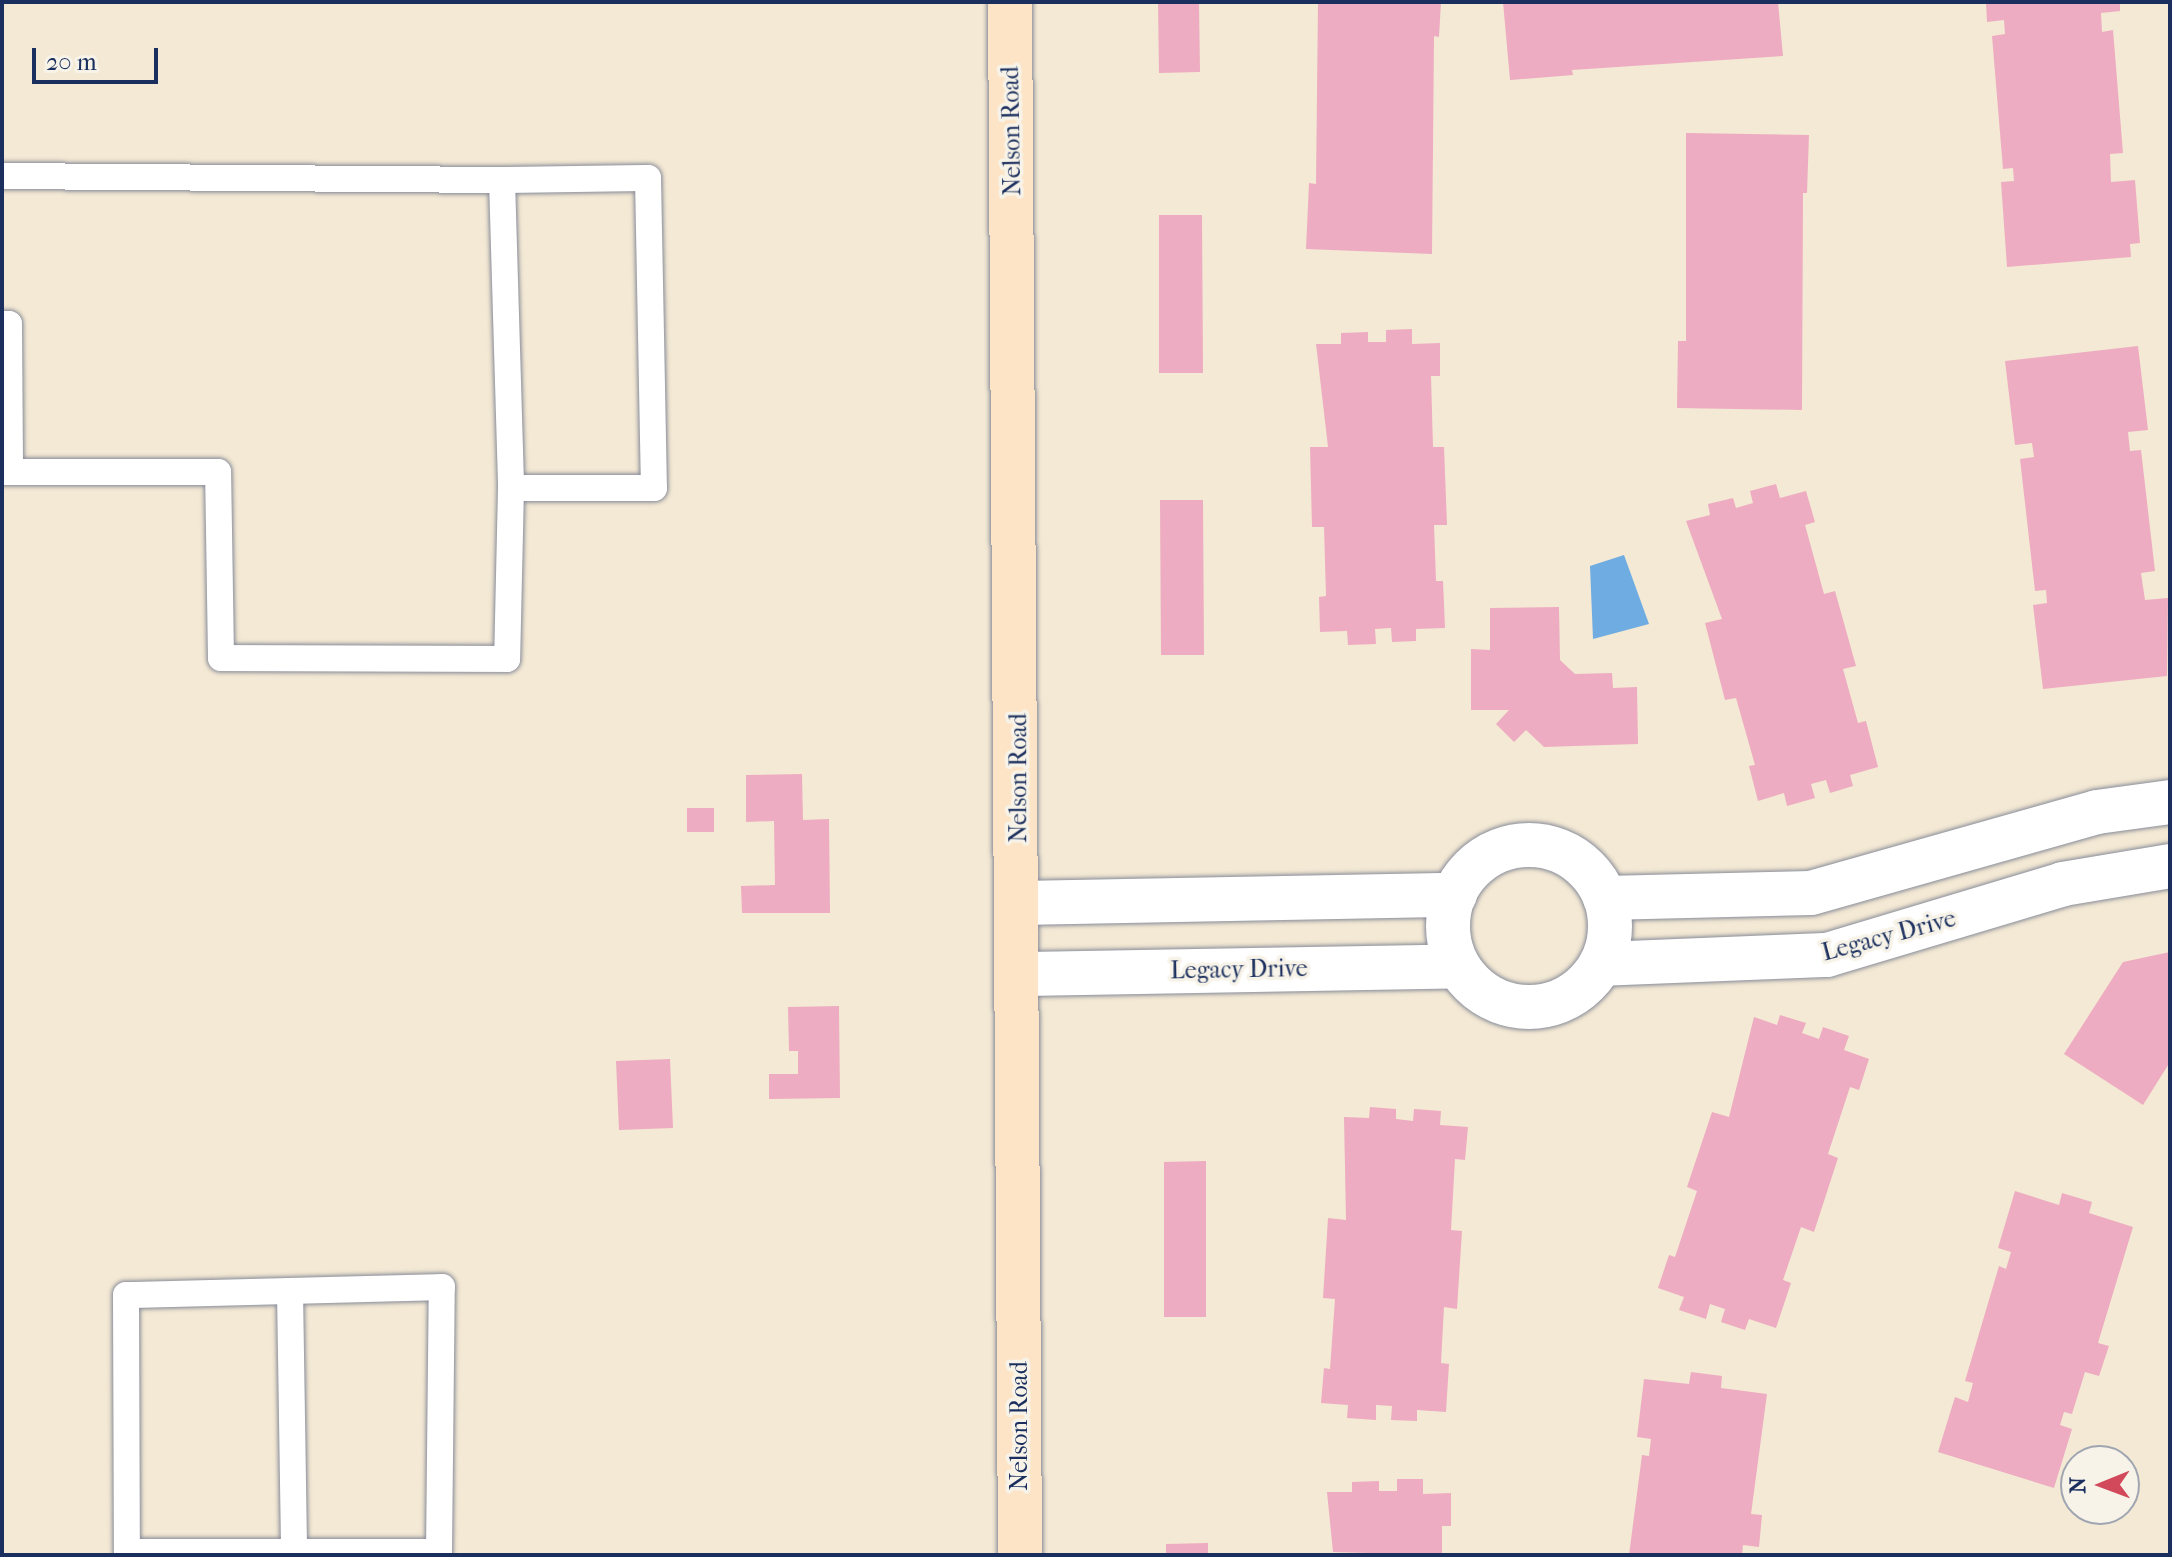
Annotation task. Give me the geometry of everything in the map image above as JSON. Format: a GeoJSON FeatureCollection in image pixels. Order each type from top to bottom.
{"type":"FeatureCollection","features":[{"type":"Feature","properties":{"kind":"main road","name":"Nelson Road"},"geometry":{"type":"LineString","coordinates":[[1010,2],[1020,903],[1020,1555]]}},
{"type":"Feature","properties":{"kind":"street"},"geometry":{"type":"LineString","coordinates":[[1605,898],[1811,893],[2097,812],[2170,802]]}},
{"type":"Feature","properties":{"kind":"street"},"geometry":{"type":"LineString","coordinates":[[1533,845],[1559,851],[1582,865],[1605,898],[1609,938],[1601,964],[1573,994],[1531,1007],[1489,997],[1458,966],[1449,923],[1455,895],[1482,860],[1506,848],[1533,845]]}},
{"type":"Feature","properties":{"kind":"street","name":"Legacy Drive"},"geometry":{"type":"LineString","coordinates":[[1601,964],[1827,955],[2063,884],[2170,866]]}},
{"type":"Feature","properties":{"kind":"street"},"geometry":{"type":"LineString","coordinates":[[1020,903],[1455,895]]}},
{"type":"Feature","properties":{"kind":"street","name":"Legacy Drive"},"geometry":{"type":"LineString","coordinates":[[1020,974],[1458,966]]}},
{"type":"Feature","properties":{"kind":"lane"},"geometry":{"type":"LineString","coordinates":[[2,176],[502,180],[648,178],[654,488],[511,488]]}},
{"type":"Feature","properties":{"kind":"lane"},"geometry":{"type":"LineString","coordinates":[[2,324],[9,324],[6,472],[218,472],[221,658],[507,659],[511,488],[502,180]]}},
{"type":"Feature","properties":{"kind":"lane"},"geometry":{"type":"LineString","coordinates":[[442,1287],[439,1552],[127,1554],[126,1295],[290,1291],[442,1287]]}},
{"type":"Feature","properties":{"kind":"lane"},"geometry":{"type":"LineString","coordinates":[[290,1291],[294,1552]]}},
{"type":"Feature","properties":{"kind":"lane"},"geometry":{"type":"LineString","coordinates":[[1007,1555],[1020,1555]]}},
{"type":"Feature","properties":{"kind":"water"},"geometry":{"type":"Polygon","coordinates":[[[1624,555],[1649,624],[1593,639],[1590,566],[1624,555]]]}},
{"type":"Feature","properties":{"kind":"building"},"geometry":{"type":"Polygon","coordinates":[[[1158,2],[1199,2],[1200,72],[1159,73],[1158,2]]]}},
{"type":"Feature","properties":{"kind":"building"},"geometry":{"type":"Polygon","coordinates":[[[1318,2],[1441,2],[1439,37],[1434,36],[1432,254],[1306,249],[1309,183],[1316,184],[1318,2]]]}},
{"type":"Feature","properties":{"kind":"building"},"geometry":{"type":"Polygon","coordinates":[[[1503,2],[1778,2],[1783,56],[1572,70],[1573,75],[1510,80],[1503,2]]]}},
{"type":"Feature","properties":{"kind":"building"},"geometry":{"type":"Polygon","coordinates":[[[1986,2],[2120,2],[2120,11],[2101,13],[2102,32],[2113,30],[2123,153],[2110,154],[2111,182],[2135,180],[2140,243],[2130,244],[2131,257],[2007,267],[2001,182],[2014,181],[2013,168],[2003,169],[1992,36],[2005,34],[2004,20],[1987,22],[1986,2]]]}},
{"type":"Feature","properties":{"kind":"building"},"geometry":{"type":"Polygon","coordinates":[[[1686,133],[1809,135],[1807,193],[1803,193],[1802,410],[1677,408],[1678,341],[1686,341],[1686,133]]]}},
{"type":"Feature","properties":{"kind":"building"},"geometry":{"type":"Polygon","coordinates":[[[1159,215],[1202,215],[1203,373],[1159,373],[1159,215]]]}},
{"type":"Feature","properties":{"kind":"building"},"geometry":{"type":"Polygon","coordinates":[[[1412,329],[1412,344],[1440,343],[1440,376],[1431,376],[1433,447],[1444,447],[1447,525],[1434,525],[1436,581],[1443,581],[1445,628],[1416,629],[1416,641],[1392,642],[1391,628],[1375,629],[1376,644],[1348,645],[1347,631],[1320,632],[1319,597],[1326,596],[1324,527],[1312,527],[1310,447],[1328,447],[1316,344],[1341,344],[1341,333],[1368,332],[1368,342],[1386,342],[1386,330],[1412,329]]]}},
{"type":"Feature","properties":{"kind":"building"},"geometry":{"type":"Polygon","coordinates":[[[2138,346],[2148,430],[2128,432],[2130,451],[2141,450],[2155,571],[2141,573],[2145,600],[2168,598],[2167,676],[2043,689],[2033,605],[2047,603],[2046,590],[2035,591],[2020,459],[2034,457],[2032,443],[2015,445],[2005,361],[2138,346]]]}},
{"type":"Feature","properties":{"kind":"building"},"geometry":{"type":"Polygon","coordinates":[[[1776,484],[1780,498],[1806,491],[1815,522],[1805,525],[1824,594],[1835,591],[1856,666],[1843,669],[1858,723],[1866,721],[1878,767],[1850,775],[1853,786],[1830,793],[1826,780],[1811,784],[1815,798],[1787,806],[1784,793],[1758,801],[1749,766],[1755,765],[1736,698],[1725,700],[1705,623],[1722,619],[1686,521],[1710,515],[1708,504],[1733,498],[1736,508],[1753,503],[1750,491],[1776,484]]]}},
{"type":"Feature","properties":{"kind":"building"},"geometry":{"type":"Polygon","coordinates":[[[1160,500],[1203,500],[1204,655],[1161,655],[1160,500]]]}},
{"type":"Feature","properties":{"kind":"building"},"geometry":{"type":"Polygon","coordinates":[[[1559,607],[1560,660],[1575,674],[1612,673],[1613,688],[1637,687],[1638,744],[1544,747],[1526,730],[1514,742],[1496,724],[1509,710],[1471,710],[1471,649],[1490,650],[1490,608],[1559,607]]]}},
{"type":"Feature","properties":{"kind":"building"},"geometry":{"type":"Polygon","coordinates":[[[802,774],[803,820],[829,819],[830,913],[742,913],[741,886],[775,885],[774,821],[746,822],[746,775],[802,774]]]}},
{"type":"Feature","properties":{"kind":"building"},"geometry":{"type":"Polygon","coordinates":[[[687,808],[714,808],[714,832],[687,832],[687,808]]]}},
{"type":"Feature","properties":{"kind":"building"},"geometry":{"type":"Polygon","coordinates":[[[2170,952],[2170,1062],[2143,1105],[2064,1054],[2123,962],[2170,952]]]}},
{"type":"Feature","properties":{"kind":"building"},"geometry":{"type":"Polygon","coordinates":[[[839,1006],[840,1098],[769,1099],[769,1074],[798,1074],[798,1051],[789,1051],[788,1007],[839,1006]]]}},
{"type":"Feature","properties":{"kind":"building"},"geometry":{"type":"Polygon","coordinates":[[[1780,1015],[1806,1023],[1802,1033],[1819,1039],[1823,1027],[1849,1036],[1844,1050],[1869,1059],[1859,1090],[1850,1087],[1828,1154],[1838,1158],[1814,1232],[1801,1227],[1783,1280],[1791,1283],[1776,1328],[1749,1319],[1745,1330],[1721,1322],[1725,1309],[1710,1304],[1706,1319],[1679,1310],[1684,1297],[1658,1288],[1669,1255],[1675,1257],[1697,1191],[1687,1187],[1712,1112],[1729,1117],[1754,1017],[1777,1025],[1780,1015]]]}},
{"type":"Feature","properties":{"kind":"building"},"geometry":{"type":"Polygon","coordinates":[[[670,1059],[673,1128],[619,1130],[616,1061],[670,1059]]]}},
{"type":"Feature","properties":{"kind":"building"},"geometry":{"type":"Polygon","coordinates":[[[1370,1107],[1396,1109],[1396,1119],[1413,1121],[1414,1109],[1441,1111],[1440,1125],[1468,1127],[1465,1160],[1455,1159],[1451,1230],[1462,1231],[1457,1309],[1444,1307],[1441,1363],[1449,1364],[1446,1412],[1417,1410],[1417,1421],[1391,1420],[1392,1406],[1376,1405],[1376,1420],[1347,1418],[1348,1405],[1321,1403],[1324,1368],[1330,1369],[1335,1299],[1323,1298],[1328,1218],[1346,1220],[1344,1117],[1369,1118],[1370,1107]]]}},
{"type":"Feature","properties":{"kind":"building"},"geometry":{"type":"Polygon","coordinates":[[[1206,1161],[1206,1317],[1164,1317],[1164,1162],[1206,1161]]]}},
{"type":"Feature","properties":{"kind":"building"},"geometry":{"type":"Polygon","coordinates":[[[2015,1191],[2059,1205],[2062,1193],[2092,1202],[2089,1213],[2133,1227],[2098,1343],[2109,1346],[2099,1376],[2085,1372],[2072,1414],[2064,1412],[2060,1425],[2072,1429],[2067,1445],[2060,1445],[2060,1468],[2054,1488],[1938,1452],[1955,1397],[1968,1402],[1973,1383],[1965,1381],[1999,1266],[2006,1269],[2011,1252],[1998,1248],[2015,1191]]]}},
{"type":"Feature","properties":{"kind":"building"},"geometry":{"type":"Polygon","coordinates":[[[1691,1372],[1722,1376],[1721,1388],[1767,1394],[1751,1514],[1762,1515],[1759,1547],[1743,1545],[1742,1555],[1629,1555],[1642,1455],[1649,1456],[1651,1439],[1637,1437],[1644,1379],[1689,1384],[1691,1372]]]}},
{"type":"Feature","properties":{"kind":"building"},"geometry":{"type":"Polygon","coordinates":[[[1397,1479],[1423,1479],[1423,1494],[1451,1493],[1451,1526],[1442,1526],[1442,1555],[1333,1552],[1327,1492],[1352,1492],[1352,1482],[1379,1481],[1379,1491],[1397,1491],[1397,1479]]]}},
{"type":"Feature","properties":{"kind":"building"},"geometry":{"type":"Polygon","coordinates":[[[1208,1543],[1208,1555],[1166,1555],[1166,1544],[1208,1543]]]}}]}
